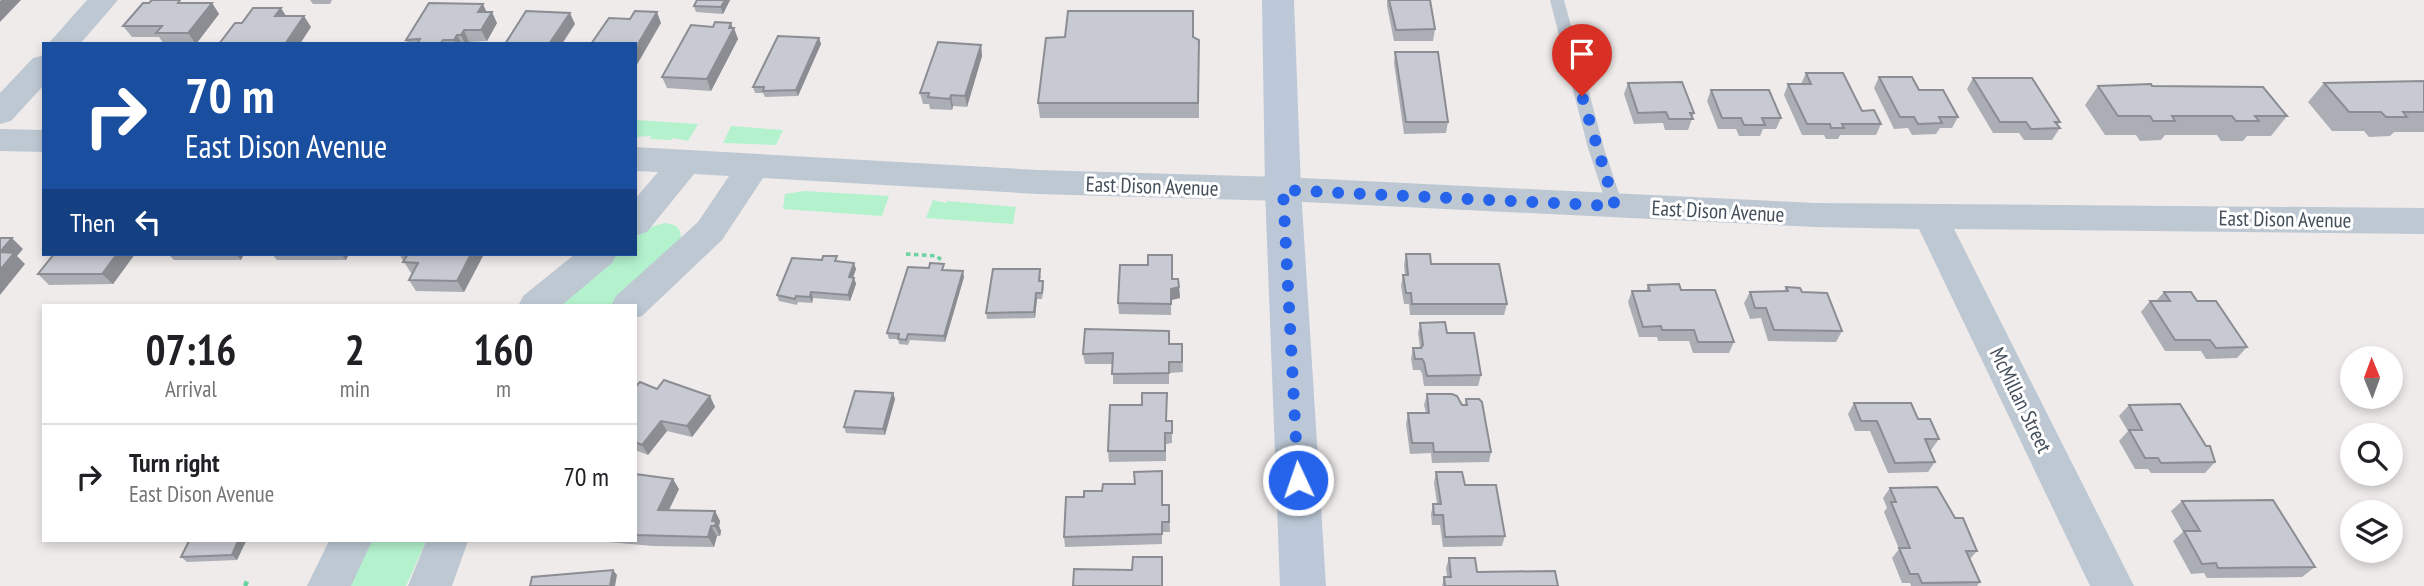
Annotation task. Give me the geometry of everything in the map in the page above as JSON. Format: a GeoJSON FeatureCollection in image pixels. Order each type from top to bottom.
{"type":"FeatureCollection","features":[{"type":"Feature","properties":{"kind":"street"},"geometry":{"type":"LineString","coordinates":[[65,42],[103,0]]}},
{"type":"Feature","properties":{"kind":"street"},"geometry":{"type":"LineString","coordinates":[[1278,0],[1283,190],[1303,586]]}},
{"type":"Feature","properties":{"kind":"street"},"geometry":{"type":"LineString","coordinates":[[0,113],[42,67]]}},
{"type":"Feature","properties":{"kind":"street"},"geometry":{"type":"LineString","coordinates":[[0,140],[42,141]]}},
{"type":"Feature","properties":{"kind":"street","name":"East Dison Avenue"},"geometry":{"type":"LineString","coordinates":[[637,159],[1038,182],[1283,190],[1815,215],[2424,221]]}},
{"type":"Feature","properties":{"kind":"street"},"geometry":{"type":"LineString","coordinates":[[637,221],[685,162]]}},
{"type":"Feature","properties":{"kind":"street"},"geometry":{"type":"LineString","coordinates":[[631,304],[709,231],[754,166]]}},
{"type":"Feature","properties":{"kind":"street","name":"McMillan Street"},"geometry":{"type":"LineString","coordinates":[[1930,215],[2112,586]]}},
{"type":"Feature","properties":{"kind":"street"},"geometry":{"type":"LineString","coordinates":[[538,304],[597,256]]}},
{"type":"Feature","properties":{"kind":"street"},"geometry":{"type":"LineString","coordinates":[[329,586],[351,542]]}},
{"type":"Feature","properties":{"kind":"street"},"geometry":{"type":"LineString","coordinates":[[430,586],[447,542]]}},
{"type":"Feature","properties":{"kind":"lane"},"geometry":{"type":"LineString","coordinates":[[1557,0],[1596,148],[1615,206]]}},
{"type":"Feature","properties":{"kind":"path"},"geometry":{"type":"LineString","coordinates":[[905,254],[937,256],[941,260],[939,268]]}},
{"type":"Feature","properties":{"kind":"green space"},"geometry":{"type":"Polygon","coordinates":[[[637,120],[698,124],[688,141],[673,138],[650,139],[651,136],[637,137],[637,120]]]}},
{"type":"Feature","properties":{"kind":"green space"},"geometry":{"type":"Polygon","coordinates":[[[731,126],[783,130],[776,145],[723,143],[731,126]]]}},
{"type":"Feature","properties":{"kind":"green space"},"geometry":{"type":"Polygon","coordinates":[[[805,191],[889,196],[882,216],[783,209],[785,194],[805,191]]]}},
{"type":"Feature","properties":{"kind":"green space"},"geometry":{"type":"Polygon","coordinates":[[[933,200],[1016,207],[1013,224],[926,218],[933,200]]]}},
{"type":"Feature","properties":{"kind":"green space"},"geometry":{"type":"Polygon","coordinates":[[[664,223],[673,225],[681,235],[680,243],[615,304],[560,304],[615,256],[637,256],[637,236],[646,229],[664,223]]]}},
{"type":"Feature","properties":{"kind":"green space"},"geometry":{"type":"Polygon","coordinates":[[[370,542],[426,542],[406,586],[349,586],[370,542]]]}},
{"type":"Feature","properties":{"kind":"building"},"geometry":{"type":"Polygon","coordinates":[[[152,0],[212,3],[188,33],[156,33],[162,26],[123,26],[143,3],[152,0]]]}},
{"type":"Feature","properties":{"kind":"building"},"geometry":{"type":"Polygon","coordinates":[[[697,0],[725,0],[721,7],[694,6],[697,0]]]}},
{"type":"Feature","properties":{"kind":"building"},"geometry":{"type":"Polygon","coordinates":[[[1389,0],[1430,0],[1435,29],[1396,30],[1389,0]]]}},
{"type":"Feature","properties":{"kind":"building"},"geometry":{"type":"Polygon","coordinates":[[[429,3],[483,4],[478,12],[492,12],[481,30],[464,30],[454,40],[406,40],[429,3]]]}},
{"type":"Feature","properties":{"kind":"building"},"geometry":{"type":"Polygon","coordinates":[[[253,8],[281,8],[275,16],[304,16],[286,42],[221,42],[235,23],[242,23],[253,8]]]}},
{"type":"Feature","properties":{"kind":"building"},"geometry":{"type":"Polygon","coordinates":[[[526,11],[570,13],[550,42],[506,42],[526,11]]]}},
{"type":"Feature","properties":{"kind":"building"},"geometry":{"type":"Polygon","coordinates":[[[635,11],[657,12],[637,46],[637,42],[592,42],[609,18],[630,19],[635,11]]]}},
{"type":"Feature","properties":{"kind":"building"},"geometry":{"type":"Polygon","coordinates":[[[1068,11],[1193,11],[1193,37],[1199,40],[1198,103],[1038,103],[1046,38],[1065,37],[1068,11]]]}},
{"type":"Feature","properties":{"kind":"building"},"geometry":{"type":"Polygon","coordinates":[[[715,22],[731,23],[729,28],[734,28],[707,79],[662,77],[691,25],[713,27],[715,22]]]}},
{"type":"Feature","properties":{"kind":"building"},"geometry":{"type":"Polygon","coordinates":[[[778,36],[819,38],[796,90],[763,91],[764,87],[753,87],[778,36]]]}},
{"type":"Feature","properties":{"kind":"building"},"geometry":{"type":"Polygon","coordinates":[[[938,42],[981,45],[965,96],[951,95],[950,99],[928,97],[929,93],[920,93],[938,42]]]}},
{"type":"Feature","properties":{"kind":"building"},"geometry":{"type":"Polygon","coordinates":[[[1395,52],[1438,52],[1448,122],[1406,122],[1395,52]]]}},
{"type":"Feature","properties":{"kind":"building"},"geometry":{"type":"Polygon","coordinates":[[[1806,73],[1843,73],[1862,111],[1874,110],[1881,124],[1842,124],[1844,128],[1831,128],[1830,124],[1807,124],[1788,84],[1811,84],[1806,73]]]}},
{"type":"Feature","properties":{"kind":"building"},"geometry":{"type":"Polygon","coordinates":[[[1879,77],[1912,77],[1919,90],[1943,90],[1958,117],[1939,117],[1942,123],[1918,124],[1914,117],[1900,117],[1879,77]]]}},
{"type":"Feature","properties":{"kind":"building"},"geometry":{"type":"Polygon","coordinates":[[[1973,78],[2032,78],[2060,122],[2055,122],[2060,128],[2031,129],[2026,122],[2000,122],[1973,78]]]}},
{"type":"Feature","properties":{"kind":"building"},"geometry":{"type":"Polygon","coordinates":[[[2424,81],[2424,112],[2403,112],[2407,117],[2386,117],[2381,112],[2349,112],[2324,83],[2424,81]]]}},
{"type":"Feature","properties":{"kind":"building"},"geometry":{"type":"Polygon","coordinates":[[[1682,82],[1694,113],[1690,113],[1693,119],[1669,119],[1666,112],[1638,113],[1628,83],[1682,82]]]}},
{"type":"Feature","properties":{"kind":"building"},"geometry":{"type":"Polygon","coordinates":[[[2151,84],[2263,87],[2287,116],[2255,116],[2259,121],[2236,121],[2232,116],[2172,116],[2175,121],[2153,121],[2150,116],[2118,116],[2098,86],[2151,84]]]}},
{"type":"Feature","properties":{"kind":"building"},"geometry":{"type":"Polygon","coordinates":[[[1711,90],[1769,90],[1781,118],[1762,118],[1765,125],[1744,125],[1741,118],[1722,118],[1711,90]]]}},
{"type":"Feature","properties":{"kind":"building"},"geometry":{"type":"Polygon","coordinates":[[[0,238],[12,238],[0,252],[0,238]]]}},
{"type":"Feature","properties":{"kind":"building"},"geometry":{"type":"Polygon","coordinates":[[[0,252],[14,253],[0,270],[0,252]]]}},
{"type":"Feature","properties":{"kind":"building"},"geometry":{"type":"Polygon","coordinates":[[[1406,254],[1430,254],[1431,264],[1499,264],[1507,304],[1412,304],[1411,293],[1406,293],[1403,275],[1408,275],[1406,254]]]}},
{"type":"Feature","properties":{"kind":"building"},"geometry":{"type":"Polygon","coordinates":[[[1148,255],[1172,255],[1172,279],[1178,279],[1179,287],[1171,289],[1171,304],[1118,303],[1120,265],[1148,265],[1148,255]]]}},
{"type":"Feature","properties":{"kind":"building"},"geometry":{"type":"Polygon","coordinates":[[[52,256],[116,256],[102,274],[38,274],[52,256]]]}},
{"type":"Feature","properties":{"kind":"building"},"geometry":{"type":"Polygon","coordinates":[[[407,256],[470,256],[457,281],[409,280],[418,263],[403,262],[407,256]]]}},
{"type":"Feature","properties":{"kind":"building"},"geometry":{"type":"Polygon","coordinates":[[[823,256],[837,256],[835,261],[854,263],[849,277],[854,278],[848,295],[811,292],[810,297],[796,296],[795,299],[777,295],[792,258],[822,260],[823,256]]]}},
{"type":"Feature","properties":{"kind":"building"},"geometry":{"type":"Polygon","coordinates":[[[930,263],[944,264],[942,270],[963,271],[944,336],[908,334],[906,340],[898,339],[899,334],[887,333],[908,267],[929,268],[930,263]]]}},
{"type":"Feature","properties":{"kind":"building"},"geometry":{"type":"Polygon","coordinates":[[[993,269],[1040,269],[1042,293],[1036,293],[1034,312],[986,313],[993,269]]]}},
{"type":"Feature","properties":{"kind":"building"},"geometry":{"type":"Polygon","coordinates":[[[1679,284],[1681,290],[1715,290],[1734,342],[1698,342],[1694,330],[1643,327],[1632,291],[1650,291],[1648,285],[1679,284]]]}},
{"type":"Feature","properties":{"kind":"building"},"geometry":{"type":"Polygon","coordinates":[[[1786,287],[1800,288],[1802,292],[1827,293],[1842,331],[1774,330],[1766,308],[1755,308],[1750,292],[1788,291],[1786,287]]]}},
{"type":"Feature","properties":{"kind":"building"},"geometry":{"type":"Polygon","coordinates":[[[2164,292],[2191,292],[2197,301],[2216,301],[2247,347],[2216,348],[2210,340],[2175,340],[2150,301],[2170,301],[2164,292]]]}},
{"type":"Feature","properties":{"kind":"building"},"geometry":{"type":"Polygon","coordinates":[[[1445,322],[1447,333],[1474,333],[1481,375],[1427,376],[1422,359],[1415,359],[1413,348],[1421,348],[1423,345],[1420,323],[1445,322]]]}},
{"type":"Feature","properties":{"kind":"building"},"geometry":{"type":"Polygon","coordinates":[[[1085,329],[1169,331],[1169,344],[1182,344],[1182,362],[1169,362],[1169,373],[1112,374],[1113,353],[1083,354],[1085,329]]]}},
{"type":"Feature","properties":{"kind":"building"},"geometry":{"type":"Polygon","coordinates":[[[664,380],[710,396],[687,426],[661,421],[642,445],[637,443],[637,385],[640,382],[657,389],[664,380]]]}},
{"type":"Feature","properties":{"kind":"building"},"geometry":{"type":"Polygon","coordinates":[[[855,391],[893,393],[883,429],[844,427],[855,391]]]}},
{"type":"Feature","properties":{"kind":"building"},"geometry":{"type":"Polygon","coordinates":[[[1142,393],[1167,393],[1166,421],[1172,421],[1172,433],[1165,433],[1165,451],[1108,451],[1110,405],[1142,405],[1142,393]]]}},
{"type":"Feature","properties":{"kind":"building"},"geometry":{"type":"Polygon","coordinates":[[[1427,394],[1452,394],[1457,396],[1462,405],[1467,405],[1466,399],[1479,399],[1482,402],[1491,452],[1434,452],[1433,443],[1412,443],[1408,413],[1429,413],[1427,394]]]}},
{"type":"Feature","properties":{"kind":"building"},"geometry":{"type":"Polygon","coordinates":[[[1854,403],[1911,403],[1918,419],[1930,419],[1939,439],[1925,439],[1935,462],[1895,463],[1877,421],[1861,421],[1854,403]]]}},
{"type":"Feature","properties":{"kind":"building"},"geometry":{"type":"Polygon","coordinates":[[[2180,404],[2206,446],[2210,446],[2215,462],[2161,463],[2158,458],[2145,458],[2129,430],[2142,430],[2129,405],[2180,404]]]}},
{"type":"Feature","properties":{"kind":"building"},"geometry":{"type":"Polygon","coordinates":[[[1162,471],[1162,505],[1169,505],[1169,522],[1162,522],[1162,534],[1064,537],[1066,497],[1084,497],[1084,491],[1102,491],[1103,484],[1135,484],[1134,472],[1162,471]]]}},
{"type":"Feature","properties":{"kind":"building"},"geometry":{"type":"Polygon","coordinates":[[[1436,472],[1462,472],[1465,485],[1496,485],[1505,536],[1445,537],[1443,515],[1434,515],[1433,504],[1441,504],[1436,472]]]}},
{"type":"Feature","properties":{"kind":"building"},"geometry":{"type":"Polygon","coordinates":[[[637,474],[673,479],[658,510],[715,511],[712,521],[716,521],[715,526],[711,526],[708,537],[637,535],[637,474]]]}},
{"type":"Feature","properties":{"kind":"building"},"geometry":{"type":"Polygon","coordinates":[[[1937,487],[1955,518],[1963,518],[1977,551],[1966,551],[1980,582],[1922,583],[1918,574],[1910,574],[1899,548],[1910,548],[1891,502],[1896,502],[1890,488],[1937,487]]]}},
{"type":"Feature","properties":{"kind":"building"},"geometry":{"type":"Polygon","coordinates":[[[2273,500],[2315,567],[2218,568],[2216,563],[2202,564],[2184,531],[2200,531],[2182,501],[2273,500]]]}},
{"type":"Feature","properties":{"kind":"building"},"geometry":{"type":"Polygon","coordinates":[[[188,542],[238,542],[232,555],[181,557],[188,542]]]}},
{"type":"Feature","properties":{"kind":"building"},"geometry":{"type":"Polygon","coordinates":[[[1133,557],[1162,557],[1162,586],[1073,586],[1074,569],[1132,570],[1133,557]]]}},
{"type":"Feature","properties":{"kind":"building"},"geometry":{"type":"Polygon","coordinates":[[[1449,558],[1475,558],[1477,572],[1555,571],[1558,586],[1445,586],[1444,577],[1451,577],[1449,558]]]}},
{"type":"Feature","properties":{"kind":"building"},"geometry":{"type":"Polygon","coordinates":[[[613,570],[610,586],[530,586],[532,577],[613,570]]]}},
{"type":"Feature","properties":{"kind":"route"},"geometry":{"type":"LineString","coordinates":[[1298,480],[1283,190],[1615,206],[1582,96]]}}]}
